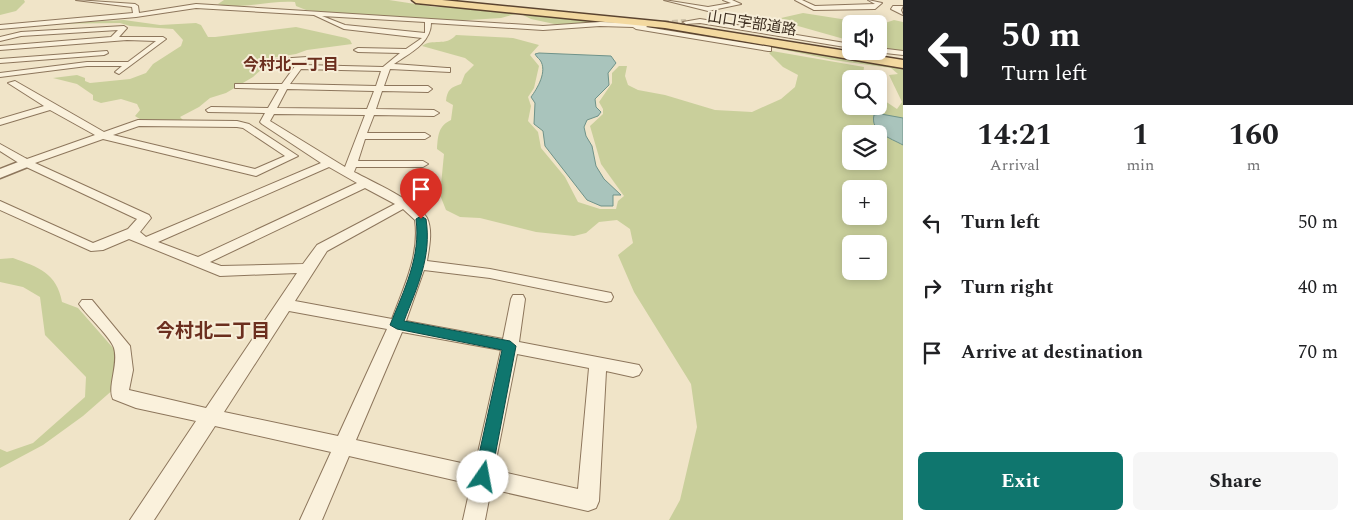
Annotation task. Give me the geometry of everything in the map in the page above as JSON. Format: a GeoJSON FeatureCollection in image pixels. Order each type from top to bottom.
{"type":"FeatureCollection","features":[{"type":"Feature","properties":{"kind":"main road","name":"山口宇部道路"},"geometry":{"type":"LineString","coordinates":[[416,0],[656,24],[903,64]]}},
{"type":"Feature","properties":{"kind":"street"},"geometry":{"type":"LineString","coordinates":[[79,0],[135,6],[136,15]]}},
{"type":"Feature","properties":{"kind":"street"},"geometry":{"type":"LineString","coordinates":[[526,0],[539,0]]}},
{"type":"Feature","properties":{"kind":"street"},"geometry":{"type":"LineString","coordinates":[[667,0],[708,9],[738,4],[726,0]]}},
{"type":"Feature","properties":{"kind":"street"},"geometry":{"type":"LineString","coordinates":[[798,0],[814,8],[875,7],[879,3],[871,0]]}},
{"type":"Feature","properties":{"kind":"street"},"geometry":{"type":"LineString","coordinates":[[836,0],[862,12]]}},
{"type":"Feature","properties":{"kind":"street"},"geometry":{"type":"LineString","coordinates":[[0,27],[136,15],[196,6],[308,12],[388,20],[428,20],[543,28],[600,24],[633,26],[768,49]]}},
{"type":"Feature","properties":{"kind":"street"},"geometry":{"type":"LineString","coordinates":[[903,8],[893,8],[903,13]]}},
{"type":"Feature","properties":{"kind":"street"},"geometry":{"type":"LineString","coordinates":[[308,12],[344,26],[426,36]]}},
{"type":"Feature","properties":{"kind":"street"},"geometry":{"type":"LineString","coordinates":[[350,169],[386,68],[426,36],[428,20]]}},
{"type":"Feature","properties":{"kind":"street"},"geometry":{"type":"LineString","coordinates":[[686,22],[700,21],[842,45]]}},
{"type":"Feature","properties":{"kind":"street"},"geometry":{"type":"LineString","coordinates":[[633,26],[646,25]]}},
{"type":"Feature","properties":{"kind":"street"},"geometry":{"type":"LineString","coordinates":[[0,39],[20,34],[124,28],[114,39]]}},
{"type":"Feature","properties":{"kind":"street"},"geometry":{"type":"LineString","coordinates":[[87,64],[126,38]]}},
{"type":"Feature","properties":{"kind":"street"},"geometry":{"type":"LineString","coordinates":[[0,48],[126,38],[163,39],[119,72]]}},
{"type":"Feature","properties":{"kind":"street"},"geometry":{"type":"LineString","coordinates":[[358,50],[406,51]]}},
{"type":"Feature","properties":{"kind":"street"},"geometry":{"type":"LineString","coordinates":[[887,51],[903,53]]}},
{"type":"Feature","properties":{"kind":"street"},"geometry":{"type":"LineString","coordinates":[[0,61],[104,53]]}},
{"type":"Feature","properties":{"kind":"street"},"geometry":{"type":"LineString","coordinates":[[277,61],[304,60],[285,86],[265,122],[329,163],[350,169],[423,164]]}},
{"type":"Feature","properties":{"kind":"street"},"geometry":{"type":"LineString","coordinates":[[0,76],[87,64],[130,64]]}},
{"type":"Feature","properties":{"kind":"street"},"geometry":{"type":"LineString","coordinates":[[298,67],[447,70]]}},
{"type":"Feature","properties":{"kind":"street"},"geometry":{"type":"LineString","coordinates":[[0,174],[26,163],[104,135],[138,123],[237,124],[246,126],[293,156],[256,172],[104,135],[51,107],[12,83]]}},
{"type":"Feature","properties":{"kind":"street"},"geometry":{"type":"LineString","coordinates":[[238,86],[428,89]]}},
{"type":"Feature","properties":{"kind":"street"},"geometry":{"type":"LineString","coordinates":[[0,122],[51,107]]}},
{"type":"Feature","properties":{"kind":"street"},"geometry":{"type":"LineString","coordinates":[[211,110],[434,114]]}},
{"type":"Feature","properties":{"kind":"street"},"geometry":{"type":"LineString","coordinates":[[362,136],[425,136]]}},
{"type":"Feature","properties":{"kind":"street"},"geometry":{"type":"LineString","coordinates":[[0,147],[26,163],[145,218],[133,232],[98,247],[91,247],[0,206]]}},
{"type":"Feature","properties":{"kind":"street"},"geometry":{"type":"LineString","coordinates":[[146,242],[329,163]]}},
{"type":"Feature","properties":{"kind":"street"},"geometry":{"type":"LineString","coordinates":[[311,520],[397,325],[419,266],[424,238],[421,219],[404,204],[366,183],[350,169]]}},
{"type":"Feature","properties":{"kind":"street"},"geometry":{"type":"LineString","coordinates":[[199,262],[366,183]]}},
{"type":"Feature","properties":{"kind":"street"},"geometry":{"type":"LineString","coordinates":[[141,520],[322,248],[404,204]]}},
{"type":"Feature","properties":{"kind":"street"},"geometry":{"type":"LineString","coordinates":[[133,232],[134,237],[220,272],[307,268]]}},
{"type":"Feature","properties":{"kind":"street"},"geometry":{"type":"LineString","coordinates":[[419,266],[460,268],[503,275],[606,298]]}},
{"type":"Feature","properties":{"kind":"street"},"geometry":{"type":"LineString","coordinates":[[474,520],[518,299]]}},
{"type":"Feature","properties":{"kind":"street"},"geometry":{"type":"LineString","coordinates":[[87,304],[122,346],[124,370],[119,394],[588,501],[598,363]]}},
{"type":"Feature","properties":{"kind":"street"},"geometry":{"type":"LineString","coordinates":[[285,305],[633,370]]}},
{"type":"Feature","properties":{"kind":"green space"},"geometry":{"type":"Polygon","coordinates":[[[0,0],[24,0],[25,2],[16,11],[0,15],[0,0]]]}},
{"type":"Feature","properties":{"kind":"green space"},"geometry":{"type":"Polygon","coordinates":[[[224,0],[389,0],[435,7],[458,5],[605,20],[606,23],[559,25],[531,19],[519,13],[501,18],[453,21],[342,14],[306,10],[296,6],[295,2],[237,6],[218,4],[224,0]]]}},
{"type":"Feature","properties":{"kind":"green space"},"geometry":{"type":"Polygon","coordinates":[[[803,13],[842,19],[842,38],[791,24],[781,18],[803,13]]]}},
{"type":"Feature","properties":{"kind":"green space"},"geometry":{"type":"Polygon","coordinates":[[[124,20],[160,25],[196,23],[201,25],[208,37],[296,27],[346,38],[352,44],[307,50],[296,54],[265,59],[262,69],[253,77],[226,93],[210,98],[199,107],[180,117],[183,120],[181,122],[143,121],[135,116],[140,110],[137,104],[121,99],[101,103],[93,100],[93,95],[77,84],[53,78],[77,75],[85,78],[85,81],[90,83],[130,79],[146,73],[153,64],[181,46],[183,40],[173,29],[130,26],[120,23],[39,24],[124,20]]]}},
{"type":"Feature","properties":{"kind":"green space"},"geometry":{"type":"Polygon","coordinates":[[[894,20],[903,22],[903,52],[887,49],[887,22],[894,20]]]}},
{"type":"Feature","properties":{"kind":"green space"},"geometry":{"type":"Polygon","coordinates":[[[662,27],[842,58],[842,60],[856,60],[903,68],[903,520],[669,520],[680,500],[697,427],[691,384],[634,292],[618,255],[633,243],[630,229],[617,220],[599,222],[586,233],[574,236],[536,232],[480,218],[460,217],[446,210],[440,195],[444,154],[437,149],[438,136],[443,125],[451,120],[453,105],[446,101],[447,94],[452,88],[461,84],[465,74],[474,65],[465,58],[422,46],[448,41],[456,35],[513,38],[539,45],[530,55],[539,66],[534,88],[528,97],[531,106],[528,121],[538,132],[541,148],[565,177],[578,202],[600,209],[616,209],[618,201],[624,196],[601,164],[590,126],[603,114],[603,109],[599,102],[612,83],[612,73],[619,66],[627,66],[625,76],[628,85],[638,90],[665,95],[715,110],[752,112],[781,99],[795,87],[798,75],[783,67],[769,53],[772,51],[864,67],[864,70],[842,70],[842,115],[887,115],[887,102],[897,109],[902,102],[889,75],[898,74],[891,68],[833,60],[746,42],[655,28],[662,27]]]}},
{"type":"Feature","properties":{"kind":"green space"},"geometry":{"type":"Polygon","coordinates":[[[13,258],[45,272],[56,284],[62,302],[78,308],[128,365],[123,381],[83,416],[43,445],[0,468],[0,449],[7,452],[33,443],[85,397],[86,377],[45,335],[40,297],[23,287],[0,282],[0,259],[13,258]]]}},
{"type":"Feature","properties":{"kind":"water"},"geometry":{"type":"Polygon","coordinates":[[[535,54],[611,56],[616,63],[608,73],[609,85],[595,99],[596,107],[601,112],[598,116],[587,120],[584,127],[586,136],[592,146],[596,166],[604,179],[621,195],[613,195],[613,206],[601,206],[587,200],[545,146],[543,131],[534,124],[535,103],[531,97],[541,80],[543,69],[540,60],[535,54]]]}},
{"type":"Feature","properties":{"kind":"water"},"geometry":{"type":"Polygon","coordinates":[[[874,115],[903,118],[903,145],[887,137],[887,125],[875,125],[874,115]]]}},
{"type":"Feature","properties":{"kind":"tunnel"},"geometry":{"type":"LineString","coordinates":[[654,24],[686,22]]}},
{"type":"Feature","properties":{"kind":"district","name":"今村北一丁目"},"geometry":{"type":"Point","coordinates":[291,64]}},
{"type":"Feature","properties":{"kind":"district","name":"今村北二丁目"},"geometry":{"type":"Point","coordinates":[213,330]}},
{"type":"Feature","properties":{"kind":"route"},"geometry":{"type":"LineString","coordinates":[[421,219],[424,238],[419,266],[397,325],[510,346],[483,477]]}}]}
